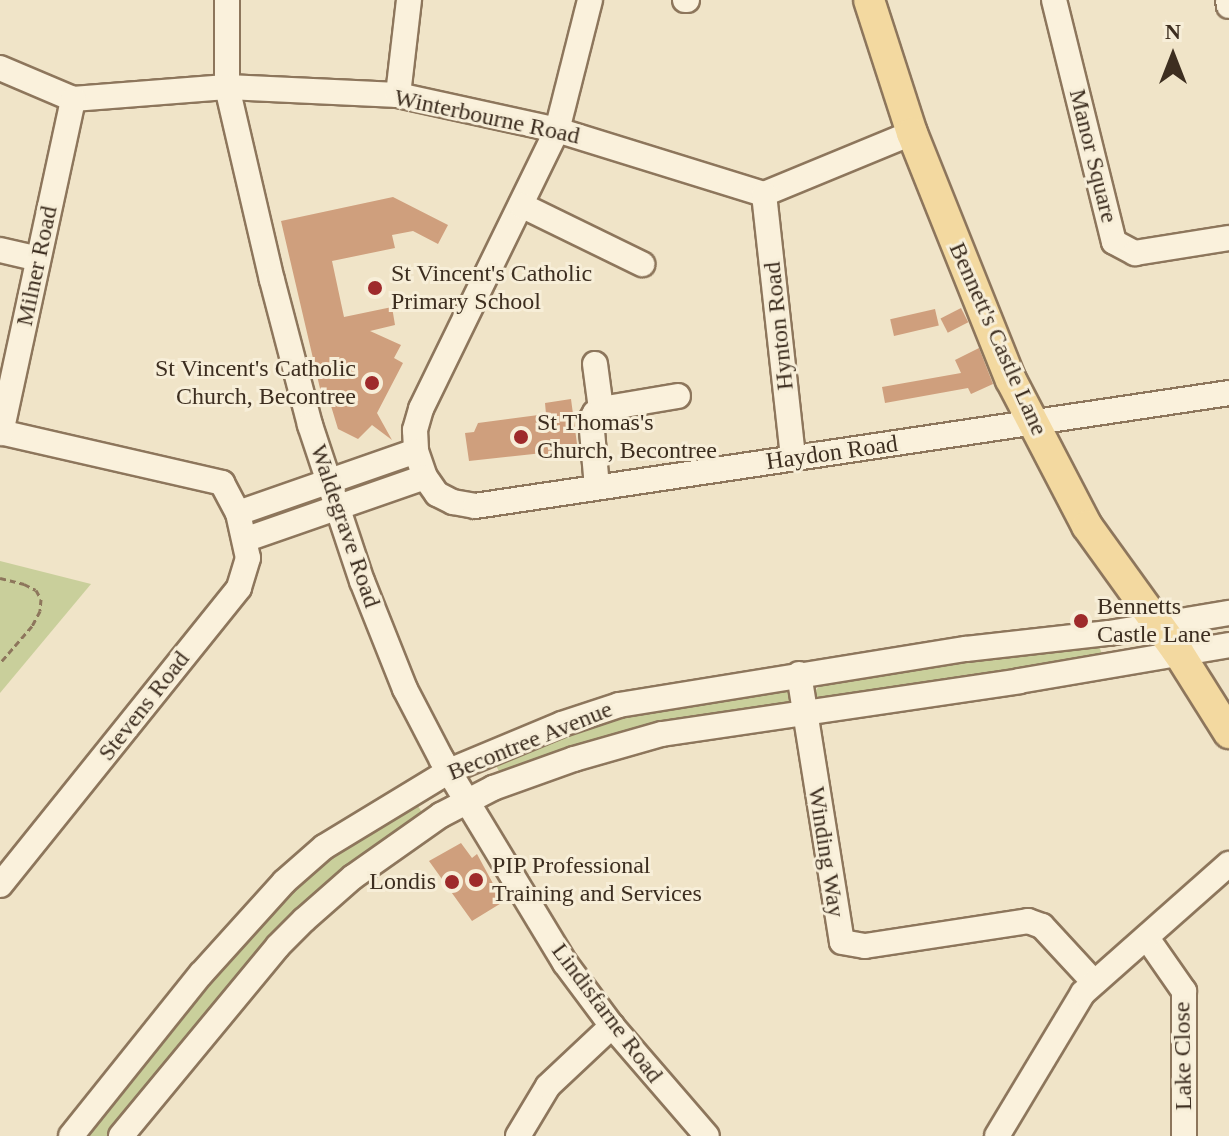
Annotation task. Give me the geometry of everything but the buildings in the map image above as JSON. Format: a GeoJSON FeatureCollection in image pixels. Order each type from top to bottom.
{"type":"FeatureCollection","features":[{"type":"Feature","properties":{"kind":"main road","name":"Bennett's Castle Lane"},"geometry":{"type":"LineString","coordinates":[[869,0],[912,133],[1011,380],[1032,423],[1087,526],[1178,652],[1229,733]]}},
{"type":"Feature","properties":{"kind":"street","name":"Waldegrave Road"},"geometry":{"type":"LineString","coordinates":[[227,0],[227,87],[279,309],[310,425],[362,581],[405,689],[466,801]]}},
{"type":"Feature","properties":{"kind":"street"},"geometry":{"type":"LineString","coordinates":[[398,95],[409,0]]}},
{"type":"Feature","properties":{"kind":"street"},"geometry":{"type":"LineString","coordinates":[[247,539],[337,507],[431,485],[416,451],[415,430],[421,409],[557,130],[590,0]]}},
{"type":"Feature","properties":{"kind":"street","name":"Manor Square"},"geometry":{"type":"LineString","coordinates":[[1054,0],[1114,242],[1135,253],[1229,238]]}},
{"type":"Feature","properties":{"kind":"street"},"geometry":{"type":"LineString","coordinates":[[1228,0],[1229,6]]}},
{"type":"Feature","properties":{"kind":"street","name":"Winterbourne Road"},"geometry":{"type":"LineString","coordinates":[[0,68],[73,99],[227,87],[398,95],[557,130],[764,194]]}},
{"type":"Feature","properties":{"kind":"street","name":"Milner Road"},"geometry":{"type":"LineString","coordinates":[[0,432],[73,99]]}},
{"type":"Feature","properties":{"kind":"street"},"geometry":{"type":"LineString","coordinates":[[764,194],[912,133]]}},
{"type":"Feature","properties":{"kind":"street","name":"Hynton Road"},"geometry":{"type":"LineString","coordinates":[[764,194],[793,458]]}},
{"type":"Feature","properties":{"kind":"street"},"geometry":{"type":"LineString","coordinates":[[521,205],[642,264]]}},
{"type":"Feature","properties":{"kind":"street"},"geometry":{"type":"LineString","coordinates":[[0,250],[38,259]]}},
{"type":"Feature","properties":{"kind":"street"},"geometry":{"type":"LineString","coordinates":[[595,364],[601,409]]}},
{"type":"Feature","properties":{"kind":"street","name":"Haydon Road"},"geometry":{"type":"LineString","coordinates":[[431,485],[453,502],[475,506],[1229,393]]}},
{"type":"Feature","properties":{"kind":"street"},"geometry":{"type":"LineString","coordinates":[[597,487],[591,420],[601,409],[678,396]]}},
{"type":"Feature","properties":{"kind":"street","name":"Stevens Road"},"geometry":{"type":"LineString","coordinates":[[0,432],[222,483],[247,539],[246,573],[239,588],[0,885]]}},
{"type":"Feature","properties":{"kind":"street"},"geometry":{"type":"LineString","coordinates":[[238,513],[416,451]]}},
{"type":"Feature","properties":{"kind":"street","name":"Becontree Avenue"},"geometry":{"type":"LineString","coordinates":[[71,1136],[201,974],[284,882],[324,847],[449,771],[562,724],[619,705],[799,674],[1229,613]]}},
{"type":"Feature","properties":{"kind":"street","name":"Becontree Avenue"},"geometry":{"type":"LineString","coordinates":[[121,1136],[278,946],[304,920],[353,877],[466,801],[574,759],[662,734],[1019,681],[1229,645]]}},
{"type":"Feature","properties":{"kind":"street","name":"Winding Way"},"geometry":{"type":"LineString","coordinates":[[799,674],[842,942],[865,946],[1028,921],[1042,926],[1093,981]]}},
{"type":"Feature","properties":{"kind":"street","name":"Lindisfarne Road"},"geometry":{"type":"LineString","coordinates":[[466,801],[565,963],[612,1026],[707,1136]]}},
{"type":"Feature","properties":{"kind":"street"},"geometry":{"type":"LineString","coordinates":[[997,1136],[1093,981],[1147,938],[1229,864]]}},
{"type":"Feature","properties":{"kind":"street","name":"Lake Close"},"geometry":{"type":"LineString","coordinates":[[1147,938],[1184,991],[1184,1136]]}},
{"type":"Feature","properties":{"kind":"street"},"geometry":{"type":"LineString","coordinates":[[518,1136],[548,1086],[612,1026]]}},
{"type":"Feature","properties":{"kind":"path"},"geometry":{"type":"LineString","coordinates":[[0,578],[36,590],[41,599],[40,611],[32,626],[0,663]]}},
{"type":"Feature","properties":{"kind":"green space"},"geometry":{"type":"Polygon","coordinates":[[[0,561],[91,584],[0,693],[0,561]]]}},
{"type":"Feature","properties":{"kind":"green space"},"geometry":{"type":"Polygon","coordinates":[[[1098,643],[1103,657],[817,699],[815,691],[824,681],[1098,643]]]}},
{"type":"Feature","properties":{"kind":"green space"},"geometry":{"type":"Polygon","coordinates":[[[788,688],[793,698],[785,707],[502,777],[492,758],[579,724],[788,688]]]}},
{"type":"Feature","properties":{"kind":"green space"},"geometry":{"type":"Polygon","coordinates":[[[414,800],[425,817],[383,845],[111,1136],[83,1136],[239,946],[290,892],[327,860],[414,800]]]}},
{"type":"Feature","properties":{"kind":"place","name":"St Vincent's Catholic Primary School"},"geometry":{"type":"Point","coordinates":[375,288]}},
{"type":"Feature","properties":{"kind":"place","name":"St Vincent's Catholic Church, Becontree"},"geometry":{"type":"Point","coordinates":[372,383]}},
{"type":"Feature","properties":{"kind":"place","name":"St Thomas's Church, Becontree"},"geometry":{"type":"Point","coordinates":[521,437]}},
{"type":"Feature","properties":{"kind":"place","name":"Bennetts Castle Lane"},"geometry":{"type":"Point","coordinates":[1081,621]}},
{"type":"Feature","properties":{"kind":"place","name":"PIP Professional Training and Services"},"geometry":{"type":"Point","coordinates":[476,880]}},
{"type":"Feature","properties":{"kind":"place","name":"Londis"},"geometry":{"type":"Point","coordinates":[452,882]}}]}
